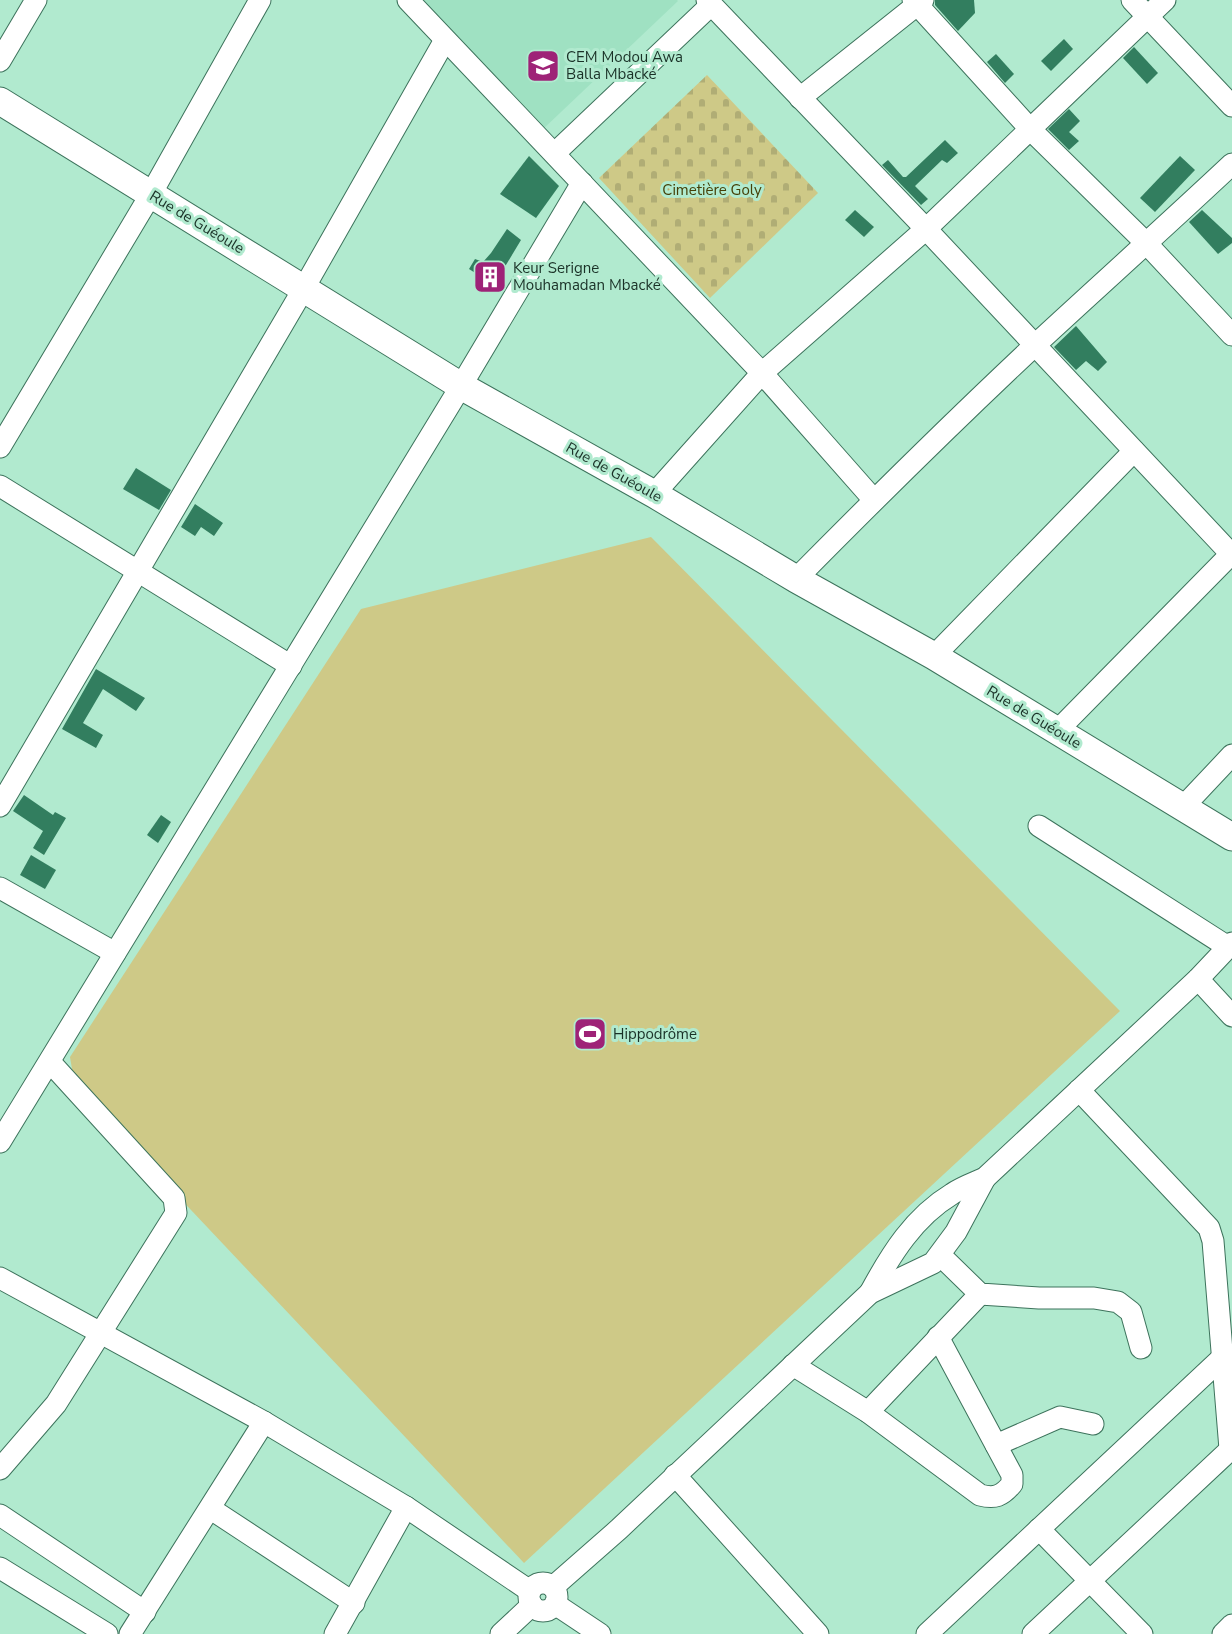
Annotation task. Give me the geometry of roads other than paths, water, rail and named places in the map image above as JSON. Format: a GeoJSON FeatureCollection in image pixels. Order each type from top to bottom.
{"type":"FeatureCollection","features":[{"type":"Feature","properties":{"kind":"main road","name":"Rue de Guéoule"},"geometry":{"type":"LineString","coordinates":[[0,100],[461,386],[654,494],[796,579],[934,656],[1232,837]]}},
{"type":"Feature","properties":{"kind":"street"},"geometry":{"type":"LineString","coordinates":[[0,62],[36,0]]}},
{"type":"Feature","properties":{"kind":"street"},"geometry":{"type":"LineString","coordinates":[[0,447],[151,194],[260,0]]}},
{"type":"Feature","properties":{"kind":"street"},"geometry":{"type":"LineString","coordinates":[[408,0],[762,373],[874,500]]}},
{"type":"Feature","properties":{"kind":"street"},"geometry":{"type":"LineString","coordinates":[[1132,0],[1232,106]]}},
{"type":"Feature","properties":{"kind":"street"},"geometry":{"type":"LineString","coordinates":[[654,494],[762,373],[926,229],[1165,0]]}},
{"type":"Feature","properties":{"kind":"street"},"geometry":{"type":"LineString","coordinates":[[555,153],[709,2],[1232,555],[1057,731]]}},
{"type":"Feature","properties":{"kind":"street"},"geometry":{"type":"LineString","coordinates":[[800,98],[917,2],[1031,130],[1147,244],[1232,335]]}},
{"type":"Feature","properties":{"kind":"street"},"geometry":{"type":"LineString","coordinates":[[0,806],[304,288],[445,40]]}},
{"type":"Feature","properties":{"kind":"street"},"geometry":{"type":"LineString","coordinates":[[796,579],[874,500],[1035,346],[1232,164]]}},
{"type":"Feature","properties":{"kind":"street"},"geometry":{"type":"LineString","coordinates":[[0,1142],[461,386],[582,183]]}},
{"type":"Feature","properties":{"kind":"street"},"geometry":{"type":"LineString","coordinates":[[934,656],[1134,451]]}},
{"type":"Feature","properties":{"kind":"street"},"geometry":{"type":"LineString","coordinates":[[0,486],[291,666]]}},
{"type":"Feature","properties":{"kind":"street"},"geometry":{"type":"LineString","coordinates":[[1183,807],[1232,755]]}},
{"type":"Feature","properties":{"kind":"street"},"geometry":{"type":"LineString","coordinates":[[0,1278],[264,1422],[406,1508],[531,1598],[544,1611],[554,1595],[619,1528],[870,1293],[894,1251],[920,1219],[953,1192],[985,1178],[1198,979],[1230,945],[1040,826]]}},
{"type":"Feature","properties":{"kind":"street"},"geometry":{"type":"LineString","coordinates":[[0,888],[115,953]]}},
{"type":"Feature","properties":{"kind":"street"},"geometry":{"type":"LineString","coordinates":[[1198,979],[1232,1016]]}},
{"type":"Feature","properties":{"kind":"street"},"geometry":{"type":"LineString","coordinates":[[0,1469],[56,1404],[176,1213],[174,1198],[50,1062]]}},
{"type":"Feature","properties":{"kind":"street"},"geometry":{"type":"LineString","coordinates":[[1033,1634],[1231,1449],[1222,1358],[1226,1319],[1209,1228],[1079,1090]]}},
{"type":"Feature","properties":{"kind":"street"},"geometry":{"type":"LineString","coordinates":[[870,1293],[933,1263],[968,1212],[985,1178]]}},
{"type":"Feature","properties":{"kind":"street"},"geometry":{"type":"LineString","coordinates":[[940,1255],[980,1294],[1039,1298],[1094,1298],[1118,1302],[1131,1312],[1141,1348]]}},
{"type":"Feature","properties":{"kind":"street"},"geometry":{"type":"LineString","coordinates":[[868,1412],[980,1294]]}},
{"type":"Feature","properties":{"kind":"street"},"geometry":{"type":"LineString","coordinates":[[793,1365],[868,1412],[980,1495],[992,1498],[1004,1493],[1012,1484],[1012,1475],[939,1337]]}},
{"type":"Feature","properties":{"kind":"street"},"geometry":{"type":"LineString","coordinates":[[927,1634],[1222,1358]]}},
{"type":"Feature","properties":{"kind":"street"},"geometry":{"type":"LineString","coordinates":[[996,1445],[1060,1418],[1093,1424]]}},
{"type":"Feature","properties":{"kind":"street"},"geometry":{"type":"LineString","coordinates":[[130,1634],[264,1422]]}},
{"type":"Feature","properties":{"kind":"street"},"geometry":{"type":"LineString","coordinates":[[675,1475],[818,1634]]}},
{"type":"Feature","properties":{"kind":"street"},"geometry":{"type":"LineString","coordinates":[[335,1634],[406,1508]]}},
{"type":"Feature","properties":{"kind":"street"},"geometry":{"type":"LineString","coordinates":[[211,1509],[354,1603]]}},
{"type":"Feature","properties":{"kind":"street"},"geometry":{"type":"LineString","coordinates":[[0,1515],[145,1612]]}},
{"type":"Feature","properties":{"kind":"street"},"geometry":{"type":"LineString","coordinates":[[1040,1529],[1142,1634]]}},
{"type":"Feature","properties":{"kind":"street"},"geometry":{"type":"LineString","coordinates":[[0,1568],[107,1634]]}},
{"type":"Feature","properties":{"kind":"street"},"geometry":{"type":"LineString","coordinates":[[554,1595],[600,1634]]}},
{"type":"Feature","properties":{"kind":"street"},"geometry":{"type":"LineString","coordinates":[[501,1634],[531,1598]]}},
{"type":"Feature","properties":{"kind":"street"},"geometry":{"type":"LineString","coordinates":[[1223,1634],[1232,1625]]}},
{"type":"Feature","properties":{"kind":"place","name":"CEM Modou Awa Balla Mbacké"},"geometry":{"type":"Point","coordinates":[543,66]}},
{"type":"Feature","properties":{"kind":"place","name":"Keur Serigne Mouhamadan Mbacké"},"geometry":{"type":"Point","coordinates":[490,277]}},
{"type":"Feature","properties":{"kind":"place","name":"Hippodrôme"},"geometry":{"type":"Point","coordinates":[590,1034]}},
{"type":"Feature","properties":{"kind":"park label","name":"Cimetière Goly"},"geometry":{"type":"Point","coordinates":[712,190]}}]}
